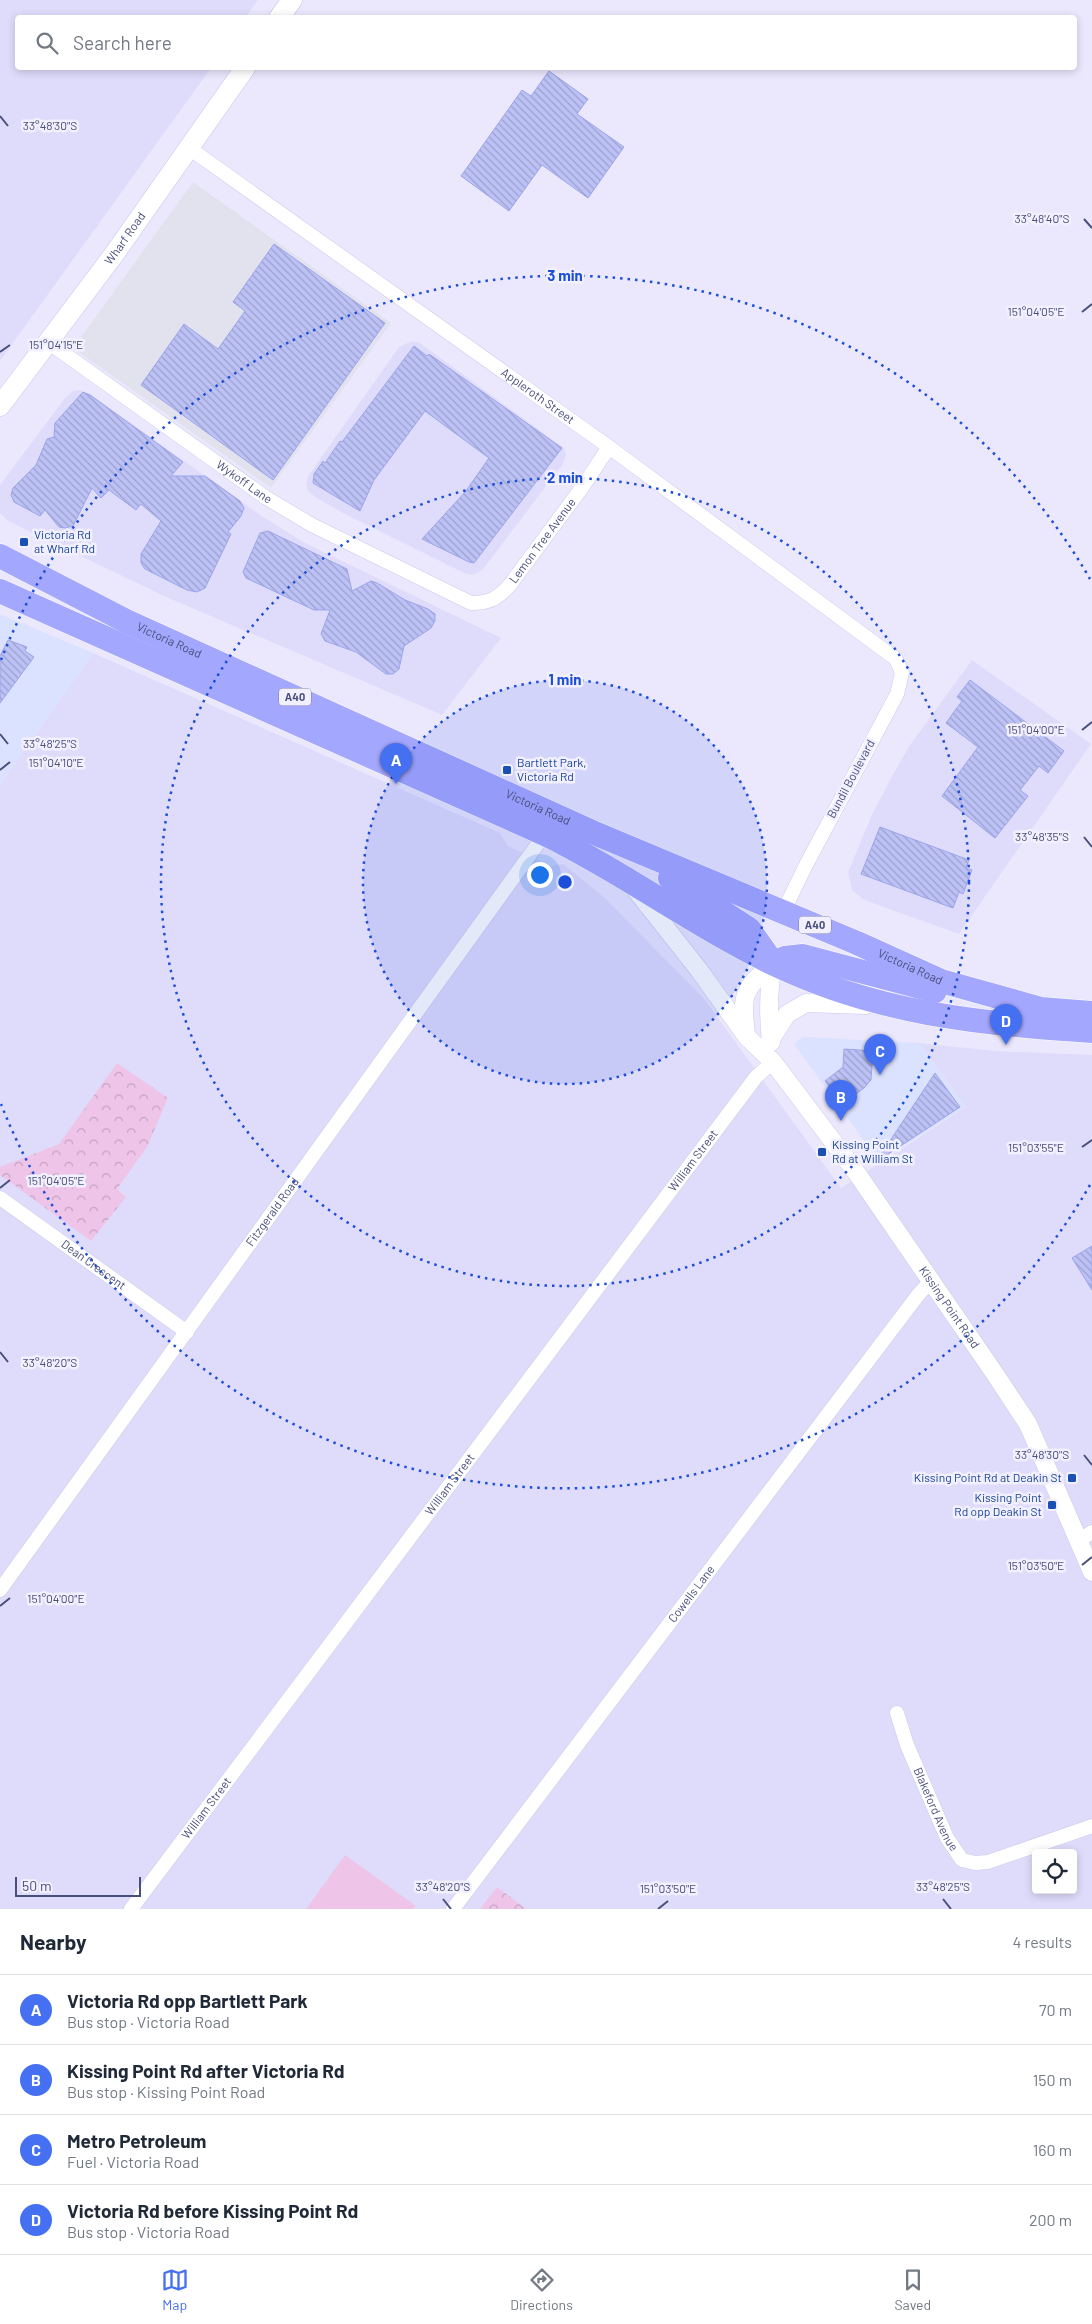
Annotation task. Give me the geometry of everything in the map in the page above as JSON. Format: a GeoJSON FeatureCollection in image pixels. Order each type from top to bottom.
{"type":"FeatureCollection","features":[{"type":"Feature","properties":{"kind":"highway","name":"Victoria Road"},"geometry":{"type":"LineString","coordinates":[[0,556],[126,621],[592,832],[783,912],[941,982],[1041,1009],[1092,1013]]}},
{"type":"Feature","properties":{"kind":"highway","name":"Victoria Road"},"geometry":{"type":"LineString","coordinates":[[0,591],[546,834],[626,878],[730,941],[772,963],[837,989],[889,1006],[980,1022],[1092,1031]]}},
{"type":"Feature","properties":{"kind":"highway"},"geometry":{"type":"LineString","coordinates":[[592,832],[699,895],[749,929],[772,963],[785,958],[803,956],[979,1002],[1041,1009]]}},
{"type":"Feature","properties":{"kind":"main road"},"geometry":{"type":"LineString","coordinates":[[281,15],[292,0]]}},
{"type":"Feature","properties":{"kind":"main road","name":"Wharf Road"},"geometry":{"type":"LineString","coordinates":[[0,406],[115,253],[243,70]]}},
{"type":"Feature","properties":{"kind":"street","name":"Appleroth Street"},"geometry":{"type":"LineString","coordinates":[[189,148],[609,447],[882,650]]}},
{"type":"Feature","properties":{"kind":"street","name":"Wykoff Lane"},"geometry":{"type":"LineString","coordinates":[[48,342],[265,497],[312,525],[456,596]]}},
{"type":"Feature","properties":{"kind":"street","name":"Lemon Tree Avenue"},"geometry":{"type":"LineString","coordinates":[[456,596],[471,602],[486,603],[499,596],[581,488],[609,447]]}},
{"type":"Feature","properties":{"kind":"street","name":"Bundil Boulevard"},"geometry":{"type":"LineString","coordinates":[[783,912],[806,864],[902,682],[900,666],[896,659],[882,650]]}},
{"type":"Feature","properties":{"kind":"street","name":"Fitzgerald Road"},"geometry":{"type":"LineString","coordinates":[[0,1590],[546,834]]}},
{"type":"Feature","properties":{"kind":"street","name":"Kissing Point Road"},"geometry":{"type":"LineString","coordinates":[[626,878],[699,970],[747,1037],[773,1062],[861,1180],[1028,1424],[1085,1536],[1092,1572]]}},
{"type":"Feature","properties":{"kind":"street"},"geometry":{"type":"LineString","coordinates":[[747,1037],[743,1009],[746,991],[749,984],[772,963]]}},
{"type":"Feature","properties":{"kind":"street"},"geometry":{"type":"LineString","coordinates":[[772,963],[768,1006],[773,1062]]}},
{"type":"Feature","properties":{"kind":"street"},"geometry":{"type":"LineString","coordinates":[[770,1038],[788,1014],[806,1004],[889,1006]]}},
{"type":"Feature","properties":{"kind":"street","name":"William Street"},"geometry":{"type":"LineString","coordinates":[[131,1909],[750,1085],[773,1062]]}},
{"type":"Feature","properties":{"kind":"street","name":"Dean Crescent"},"geometry":{"type":"LineString","coordinates":[[0,1198],[187,1332]]}},
{"type":"Feature","properties":{"kind":"street","name":"Cowells Lane"},"geometry":{"type":"LineString","coordinates":[[453,1909],[912,1303],[931,1281]]}},
{"type":"Feature","properties":{"kind":"street","name":"Blakeford Avenue"},"geometry":{"type":"LineString","coordinates":[[897,1713],[907,1745],[947,1838],[962,1860],[975,1863],[988,1862],[1092,1826]]}},
{"type":"Feature","properties":{"kind":"shaded area"},"geometry":{"type":"Polygon","coordinates":[[[0,0],[258,0],[247,15],[15,15],[15,70],[210,70],[0,361],[0,0]]]}},
{"type":"Feature","properties":{"kind":"shaded area"},"geometry":{"type":"Polygon","coordinates":[[[193,182],[391,323],[271,488],[73,348],[193,182]]]}},
{"type":"Feature","properties":{"kind":"shaded area"},"geometry":{"type":"Polygon","coordinates":[[[412,341],[420,343],[564,448],[566,456],[562,465],[484,568],[478,573],[470,575],[462,572],[343,513],[315,497],[308,491],[306,484],[308,476],[399,347],[412,341]]]}},
{"type":"Feature","properties":{"kind":"shaded area"},"geometry":{"type":"Polygon","coordinates":[[[80,390],[90,394],[263,517],[305,543],[501,638],[442,715],[164,596],[8,521],[0,513],[0,485],[65,398],[73,391],[80,390]]]}},
{"type":"Feature","properties":{"kind":"shaded area"},"geometry":{"type":"Polygon","coordinates":[[[0,614],[93,653],[0,785],[0,614]]]}},
{"type":"Feature","properties":{"kind":"shaded area"},"geometry":{"type":"Polygon","coordinates":[[[93,653],[500,833],[508,846],[551,866],[563,864],[606,899],[705,1000],[841,1188],[966,1107],[919,1043],[995,1051],[1092,1055],[1092,1909],[0,1909],[0,785],[93,653]]]}},
{"type":"Feature","properties":{"kind":"shaded area"},"geometry":{"type":"Polygon","coordinates":[[[972,660],[1091,744],[959,934],[864,900],[852,890],[848,872],[871,817],[910,745],[972,660]]]}},
{"type":"Feature","properties":{"kind":"shaded area"},"geometry":{"type":"Polygon","coordinates":[[[803,1037],[919,1043],[966,1107],[879,1161],[794,1044],[803,1037]]]}},
{"type":"Feature","properties":{"kind":"green space"},"geometry":{"type":"Polygon","coordinates":[[[117,1063],[168,1098],[147,1147],[117,1189],[126,1197],[91,1241],[0,1175],[0,1167],[59,1144],[117,1063]]]}},
{"type":"Feature","properties":{"kind":"green space"},"geometry":{"type":"Polygon","coordinates":[[[345,1855],[416,1906],[413,1909],[306,1909],[345,1855]]]}},
{"type":"Feature","properties":{"kind":"green space"},"geometry":{"type":"Polygon","coordinates":[[[497,1887],[526,1909],[480,1909],[497,1887]]]}},
{"type":"Feature","properties":{"kind":"building"},"geometry":{"type":"Polygon","coordinates":[[[549,71],[588,99],[577,114],[624,147],[588,198],[542,165],[509,211],[461,176],[522,90],[531,96],[549,71]]]}},
{"type":"Feature","properties":{"kind":"building"},"geometry":{"type":"Polygon","coordinates":[[[274,244],[385,323],[273,480],[141,385],[184,324],[218,349],[245,311],[233,302],[274,244]]]}},
{"type":"Feature","properties":{"kind":"building"},"geometry":{"type":"Polygon","coordinates":[[[414,346],[427,356],[429,354],[562,448],[474,563],[422,539],[466,491],[489,458],[425,411],[374,480],[360,511],[313,483],[314,474],[323,461],[325,463],[340,441],[342,442],[414,346]]]}},
{"type":"Feature","properties":{"kind":"building"},"geometry":{"type":"Polygon","coordinates":[[[83,392],[90,395],[183,462],[171,476],[205,476],[240,501],[244,508],[241,516],[228,532],[231,534],[205,588],[197,592],[187,590],[145,569],[141,563],[141,554],[161,521],[141,504],[136,510],[109,490],[101,498],[92,488],[73,526],[65,528],[59,527],[45,510],[40,516],[14,502],[11,495],[13,488],[36,465],[47,439],[54,437],[55,423],[83,392]]]}},
{"type":"Feature","properties":{"kind":"building"},"geometry":{"type":"Polygon","coordinates":[[[268,531],[347,569],[352,591],[371,581],[435,614],[435,621],[431,628],[404,646],[399,669],[393,674],[386,674],[356,652],[325,641],[321,634],[330,610],[314,610],[246,578],[243,572],[260,533],[268,531]]]}},
{"type":"Feature","properties":{"kind":"building"},"geometry":{"type":"Polygon","coordinates":[[[8,640],[27,647],[25,651],[34,657],[0,703],[0,656],[8,640]]]}},
{"type":"Feature","properties":{"kind":"building"},"geometry":{"type":"Polygon","coordinates":[[[970,680],[1064,751],[1048,773],[1039,766],[1020,790],[1028,796],[995,838],[942,796],[978,747],[946,723],[962,701],[957,697],[970,680]]]}},
{"type":"Feature","properties":{"kind":"building"},"geometry":{"type":"Polygon","coordinates":[[[880,827],[969,860],[966,868],[972,870],[963,894],[959,892],[953,908],[861,874],[880,827]]]}},
{"type":"Feature","properties":{"kind":"building"},"geometry":{"type":"Polygon","coordinates":[[[844,1049],[873,1051],[871,1080],[864,1088],[842,1104],[825,1081],[843,1067],[844,1049]]]}},
{"type":"Feature","properties":{"kind":"building"},"geometry":{"type":"Polygon","coordinates":[[[935,1073],[960,1107],[876,1162],[935,1073]]]}},
{"type":"Feature","properties":{"kind":"building"},"geometry":{"type":"Polygon","coordinates":[[[1092,1246],[1092,1290],[1072,1258],[1092,1246]]]}},
{"type":"Feature","properties":{"kind":"place","name":"Victoria Rd at Wharf Rd"},"geometry":{"type":"Point","coordinates":[24,542]}},
{"type":"Feature","properties":{"kind":"place","name":"Bartlett Park, Victoria Rd"},"geometry":{"type":"Point","coordinates":[507,770]}},
{"type":"Feature","properties":{"kind":"place","name":"Victoria Rd opp Bartlett Park"},"geometry":{"type":"Point","coordinates":[396,784]}},
{"type":"Feature","properties":{"kind":"place","name":"Victoria Rd before Kissing Point Rd"},"geometry":{"type":"Point","coordinates":[1006,1045]}},
{"type":"Feature","properties":{"kind":"place","name":"Metro Petroleum"},"geometry":{"type":"Point","coordinates":[880,1075]}},
{"type":"Feature","properties":{"kind":"place","name":"Kissing Point Rd after Victoria Rd"},"geometry":{"type":"Point","coordinates":[841,1121]}},
{"type":"Feature","properties":{"kind":"place","name":"Kissing Point Rd at William St"},"geometry":{"type":"Point","coordinates":[822,1152]}},
{"type":"Feature","properties":{"kind":"place","name":"Kissing Point Rd at Deakin St"},"geometry":{"type":"Point","coordinates":[1072,1478]}},
{"type":"Feature","properties":{"kind":"place","name":"Kissing Point Rd opp Deakin St"},"geometry":{"type":"Point","coordinates":[1052,1505]}}]}
